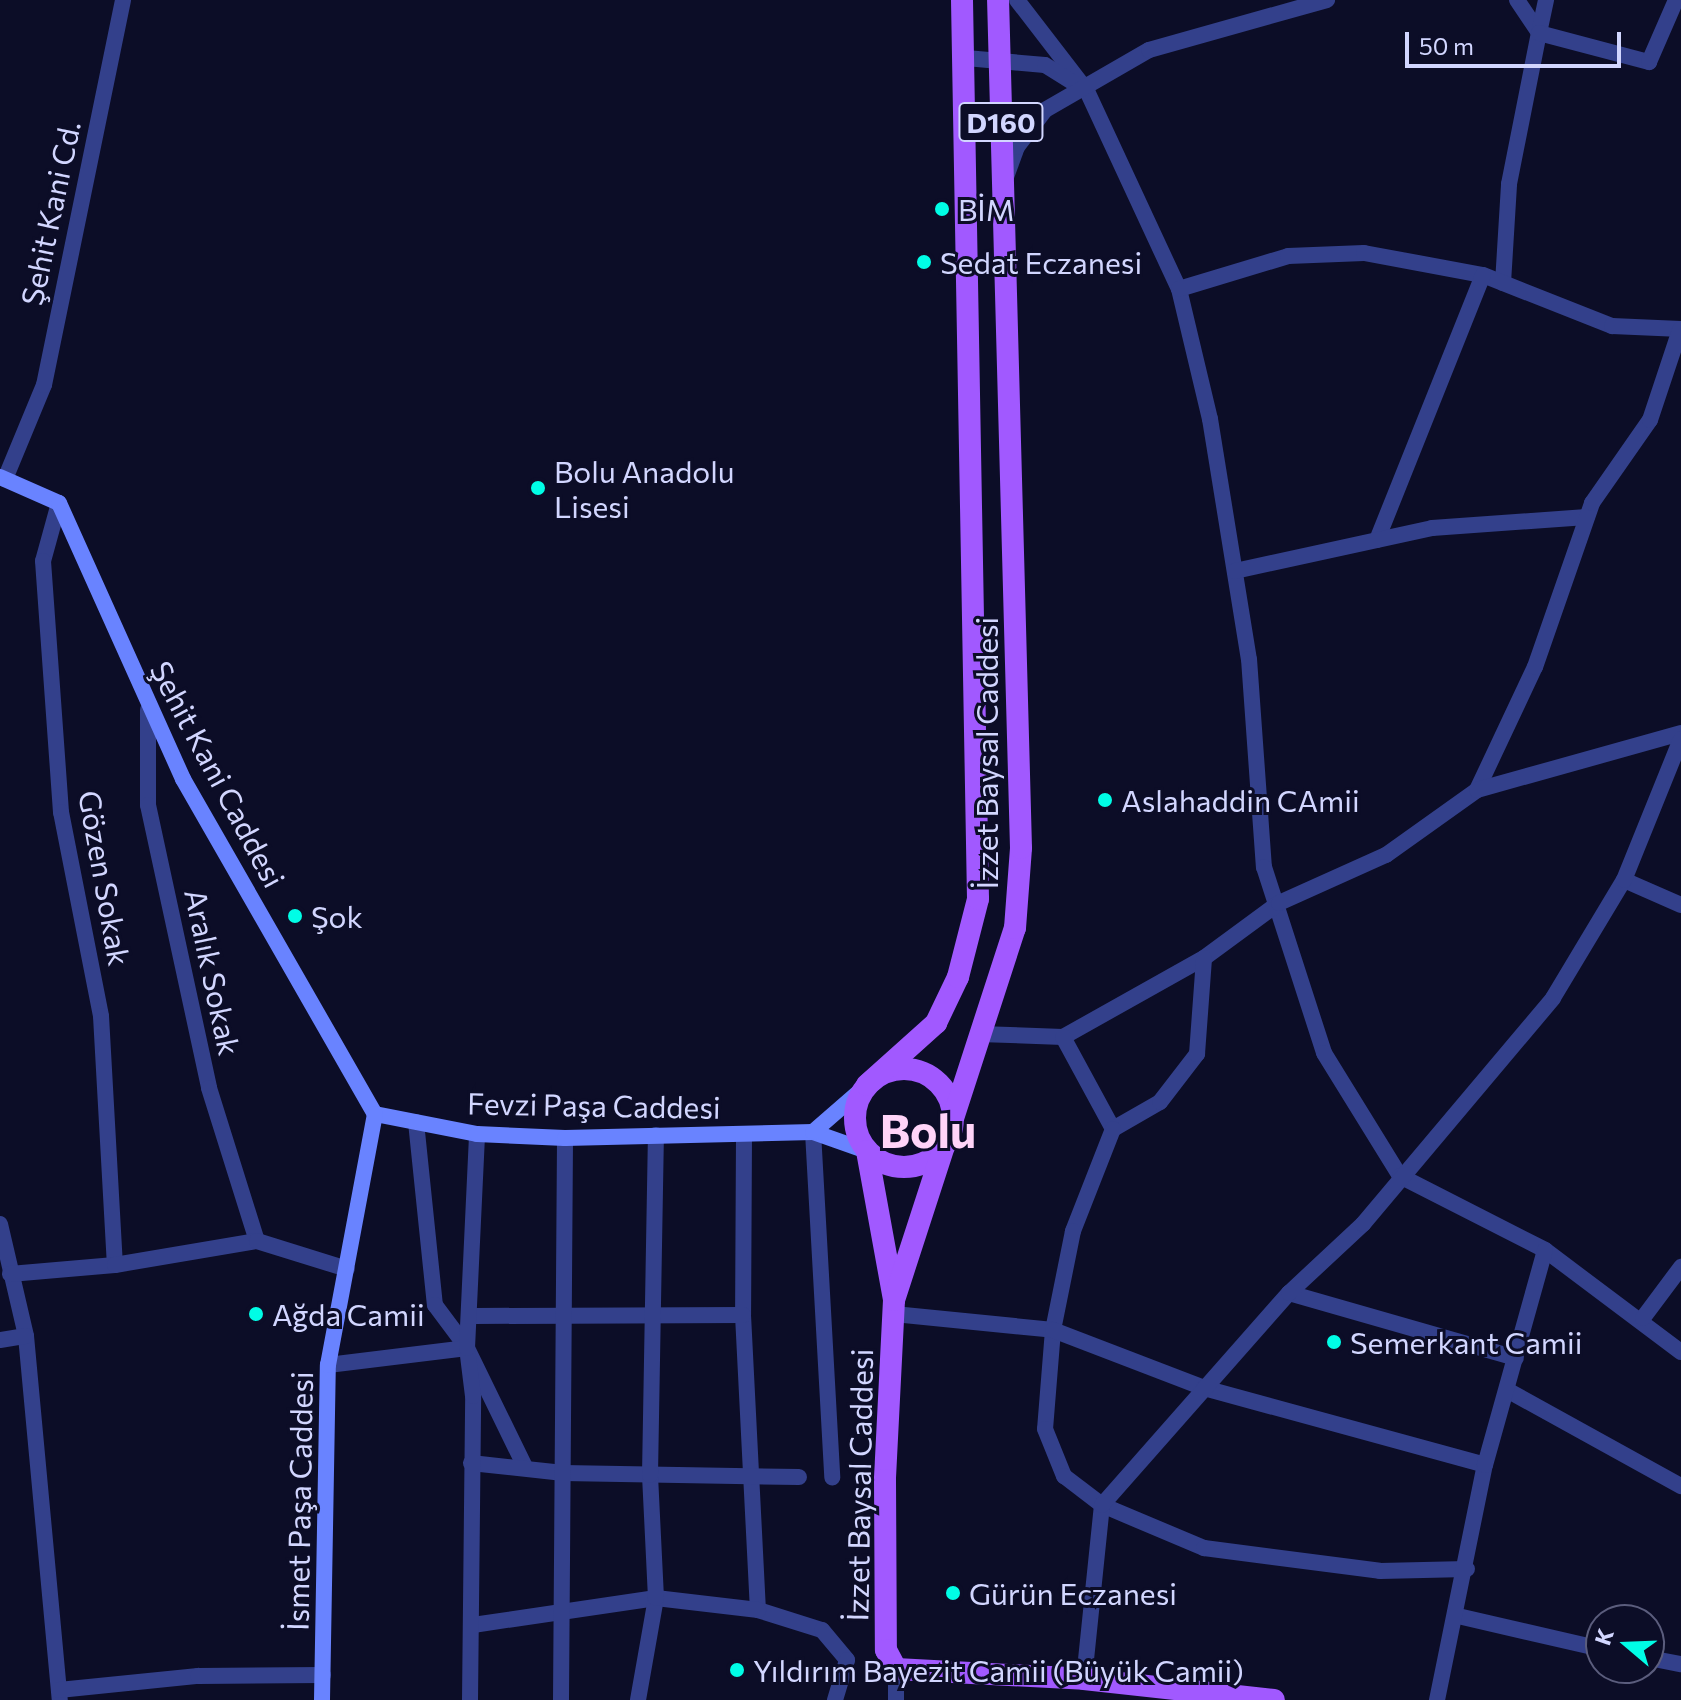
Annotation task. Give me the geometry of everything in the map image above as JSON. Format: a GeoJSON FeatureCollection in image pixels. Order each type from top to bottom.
{"type":"FeatureCollection","features":[{"type":"Feature","properties":{"kind":"main road","name":"İzzet Baysal Caddesi"},"geometry":{"type":"LineString","coordinates":[[867,1085],[936,1023],[958,977],[978,899],[966,58],[962,0]]}},
{"type":"Feature","properties":{"kind":"main road"},"geometry":{"type":"LineString","coordinates":[[999,58],[1014,1]]}},
{"type":"Feature","properties":{"kind":"main road","name":"D160"},"geometry":{"type":"LineString","coordinates":[[999,58],[1003,186]]}},
{"type":"Feature","properties":{"kind":"main road","name":"İzzet Baysal Caddesi"},"geometry":{"type":"LineString","coordinates":[[894,1307],[1015,928],[1021,848],[1003,186]]}},
{"type":"Feature","properties":{"kind":"main road"},"geometry":{"type":"LineString","coordinates":[[3,478],[59,503]]}},
{"type":"Feature","properties":{"kind":"main road","name":"Şehit Kani Caddesi"},"geometry":{"type":"LineString","coordinates":[[59,503],[148,710],[375,1114]]}},
{"type":"Feature","properties":{"kind":"main road"},"geometry":{"type":"LineString","coordinates":[[894,1070],[927,1075],[949,1100],[950,1133],[934,1157],[907,1167],[813,1132],[867,1085],[894,1070]]}},
{"type":"Feature","properties":{"kind":"main road"},"geometry":{"type":"LineString","coordinates":[[867,1085],[855,1111],[867,1151]]}},
{"type":"Feature","properties":{"kind":"main road","name":"Fevzi Paşa Caddesi"},"geometry":{"type":"LineString","coordinates":[[375,1114],[477,1134],[565,1138],[813,1132]]}},
{"type":"Feature","properties":{"kind":"main road","name":"İsmet Paşa Caddesi"},"geometry":{"type":"LineString","coordinates":[[322,1700],[328,1365],[375,1114]]}},
{"type":"Feature","properties":{"kind":"main road","name":"İzzet Baysal Caddesi"},"geometry":{"type":"LineString","coordinates":[[867,1151],[894,1307],[885,1480],[886,1650],[896,1669]]}},
{"type":"Feature","properties":{"kind":"main road"},"geometry":{"type":"LineString","coordinates":[[896,1669],[1084,1679],[1274,1700]]}},
{"type":"Feature","properties":{"kind":"street","name":"Şehit Kani Cd."},"geometry":{"type":"LineString","coordinates":[[3,478],[44,385],[123,0]]}},
{"type":"Feature","properties":{"kind":"street"},"geometry":{"type":"LineString","coordinates":[[1003,186],[1017,147],[1045,110],[1087,91],[1149,50],[1327,0]]}},
{"type":"Feature","properties":{"kind":"street"},"geometry":{"type":"LineString","coordinates":[[1517,0],[1539,33],[1649,62],[1676,0]]}},
{"type":"Feature","properties":{"kind":"street"},"geometry":{"type":"LineString","coordinates":[[1503,283],[1509,184],[1546,0]]}},
{"type":"Feature","properties":{"kind":"street"},"geometry":{"type":"LineString","coordinates":[[1014,1],[1087,91],[1179,289],[1235,571],[1264,867],[1279,903],[1294,976],[1324,1053],[1400,1176],[1545,1250],[1643,1318],[1681,1352]]}},
{"type":"Feature","properties":{"kind":"street"},"geometry":{"type":"LineString","coordinates":[[966,58],[999,58],[1045,65],[1087,91]]}},
{"type":"Feature","properties":{"kind":"street"},"geometry":{"type":"LineString","coordinates":[[1179,289],[1288,256],[1364,253],[1483,275],[1612,326],[1680,329],[1650,420],[1587,517],[1535,667],[1477,790]]}},
{"type":"Feature","properties":{"kind":"street"},"geometry":{"type":"LineString","coordinates":[[1377,540],[1483,275]]}},
{"type":"Feature","properties":{"kind":"street","name":"Gözen Sokak"},"geometry":{"type":"LineString","coordinates":[[59,503],[43,561],[60,797],[101,1016],[115,1265]]}},
{"type":"Feature","properties":{"kind":"street"},"geometry":{"type":"LineString","coordinates":[[1235,571],[1377,540],[1499,521],[1587,517]]}},
{"type":"Feature","properties":{"kind":"street","name":"Aralık Sokak"},"geometry":{"type":"LineString","coordinates":[[148,710],[148,805],[209,1088],[257,1241]]}},
{"type":"Feature","properties":{"kind":"street"},"geometry":{"type":"LineString","coordinates":[[979,1034],[1063,1037],[1204,958],[1279,903],[1386,855],[1477,790],[1681,733]]}},
{"type":"Feature","properties":{"kind":"street"},"geometry":{"type":"LineString","coordinates":[[1084,1679],[1102,1505],[1289,1293],[1363,1224],[1400,1176],[1553,998],[1624,880],[1681,739]]}},
{"type":"Feature","properties":{"kind":"street"},"geometry":{"type":"LineString","coordinates":[[1624,880],[1681,905]]}},
{"type":"Feature","properties":{"kind":"street"},"geometry":{"type":"LineString","coordinates":[[1204,958],[1197,1054],[1160,1102],[1113,1129],[1073,1231],[1053,1330],[1045,1429],[1064,1476],[1102,1505],[1204,1548],[1259,1560],[1380,1571],[1467,1569]]}},
{"type":"Feature","properties":{"kind":"street"},"geometry":{"type":"LineString","coordinates":[[1063,1037],[1113,1129]]}},
{"type":"Feature","properties":{"kind":"street"},"geometry":{"type":"LineString","coordinates":[[416,1122],[435,1305],[467,1348],[524,1465]]}},
{"type":"Feature","properties":{"kind":"street"},"geometry":{"type":"LineString","coordinates":[[813,1132],[832,1477]]}},
{"type":"Feature","properties":{"kind":"street"},"geometry":{"type":"LineString","coordinates":[[470,1700],[473,1625],[467,1348],[474,1316],[477,1134]]}},
{"type":"Feature","properties":{"kind":"street"},"geometry":{"type":"LineString","coordinates":[[638,1700],[656,1598],[650,1475],[656,1135]]}},
{"type":"Feature","properties":{"kind":"street"},"geometry":{"type":"LineString","coordinates":[[744,1136],[743,1315],[758,1610]]}},
{"type":"Feature","properties":{"kind":"street"},"geometry":{"type":"LineString","coordinates":[[561,1700],[563,1473],[560,1320],[565,1138]]}},
{"type":"Feature","properties":{"kind":"street"},"geometry":{"type":"LineString","coordinates":[[0,1224],[26,1336],[46,1506],[60,1695],[198,1676],[323,1675]]}},
{"type":"Feature","properties":{"kind":"street"},"geometry":{"type":"LineString","coordinates":[[10,1274],[115,1265],[257,1241],[347,1269]]}},
{"type":"Feature","properties":{"kind":"street"},"geometry":{"type":"LineString","coordinates":[[1437,1700],[1458,1616],[1485,1465],[1545,1250]]}},
{"type":"Feature","properties":{"kind":"street"},"geometry":{"type":"LineString","coordinates":[[1643,1318],[1681,1267]]}},
{"type":"Feature","properties":{"kind":"street"},"geometry":{"type":"LineString","coordinates":[[1289,1293],[1516,1358]]}},
{"type":"Feature","properties":{"kind":"street"},"geometry":{"type":"LineString","coordinates":[[894,1307],[1053,1330],[1204,1388],[1485,1465]]}},
{"type":"Feature","properties":{"kind":"street"},"geometry":{"type":"LineString","coordinates":[[474,1316],[651,1320],[743,1315]]}},
{"type":"Feature","properties":{"kind":"street"},"geometry":{"type":"LineString","coordinates":[[0,1340],[26,1336]]}},
{"type":"Feature","properties":{"kind":"street"},"geometry":{"type":"LineString","coordinates":[[328,1365],[467,1348]]}},
{"type":"Feature","properties":{"kind":"street"},"geometry":{"type":"LineString","coordinates":[[1507,1390],[1681,1486]]}},
{"type":"Feature","properties":{"kind":"street"},"geometry":{"type":"LineString","coordinates":[[471,1463],[524,1465],[563,1473],[799,1477]]}},
{"type":"Feature","properties":{"kind":"street"},"geometry":{"type":"LineString","coordinates":[[473,1625],[656,1598],[758,1610],[822,1630],[847,1660],[835,1700]]}},
{"type":"Feature","properties":{"kind":"street"},"geometry":{"type":"LineString","coordinates":[[1458,1616],[1585,1645]]}},
{"type":"Feature","properties":{"kind":"street"},"geometry":{"type":"LineString","coordinates":[[896,1669],[896,1700]]}},
{"type":"Feature","properties":{"kind":"place","name":"BİM"},"geometry":{"type":"Point","coordinates":[942,209]}},
{"type":"Feature","properties":{"kind":"place","name":"Sedat Eczanesi"},"geometry":{"type":"Point","coordinates":[924,262]}},
{"type":"Feature","properties":{"kind":"place","name":"Bolu Anadolu Lisesi"},"geometry":{"type":"Point","coordinates":[538,488]}},
{"type":"Feature","properties":{"kind":"place","name":"Aslahaddin CAmii"},"geometry":{"type":"Point","coordinates":[1105,800]}},
{"type":"Feature","properties":{"kind":"place","name":"Şok"},"geometry":{"type":"Point","coordinates":[295,916]}},
{"type":"Feature","properties":{"kind":"place","name":"Ağda Camii"},"geometry":{"type":"Point","coordinates":[256,1314]}},
{"type":"Feature","properties":{"kind":"place","name":"Semerkant Camii"},"geometry":{"type":"Point","coordinates":[1334,1342]}},
{"type":"Feature","properties":{"kind":"place","name":"Gürün Eczanesi"},"geometry":{"type":"Point","coordinates":[953,1593]}},
{"type":"Feature","properties":{"kind":"place","name":"Yıldırım Bayezit Camii (Büyük Camii)"},"geometry":{"type":"Point","coordinates":[737,1670]}},
{"type":"Feature","properties":{"kind":"district","name":"Bolu"},"geometry":{"type":"Point","coordinates":[928,1129]}}]}
